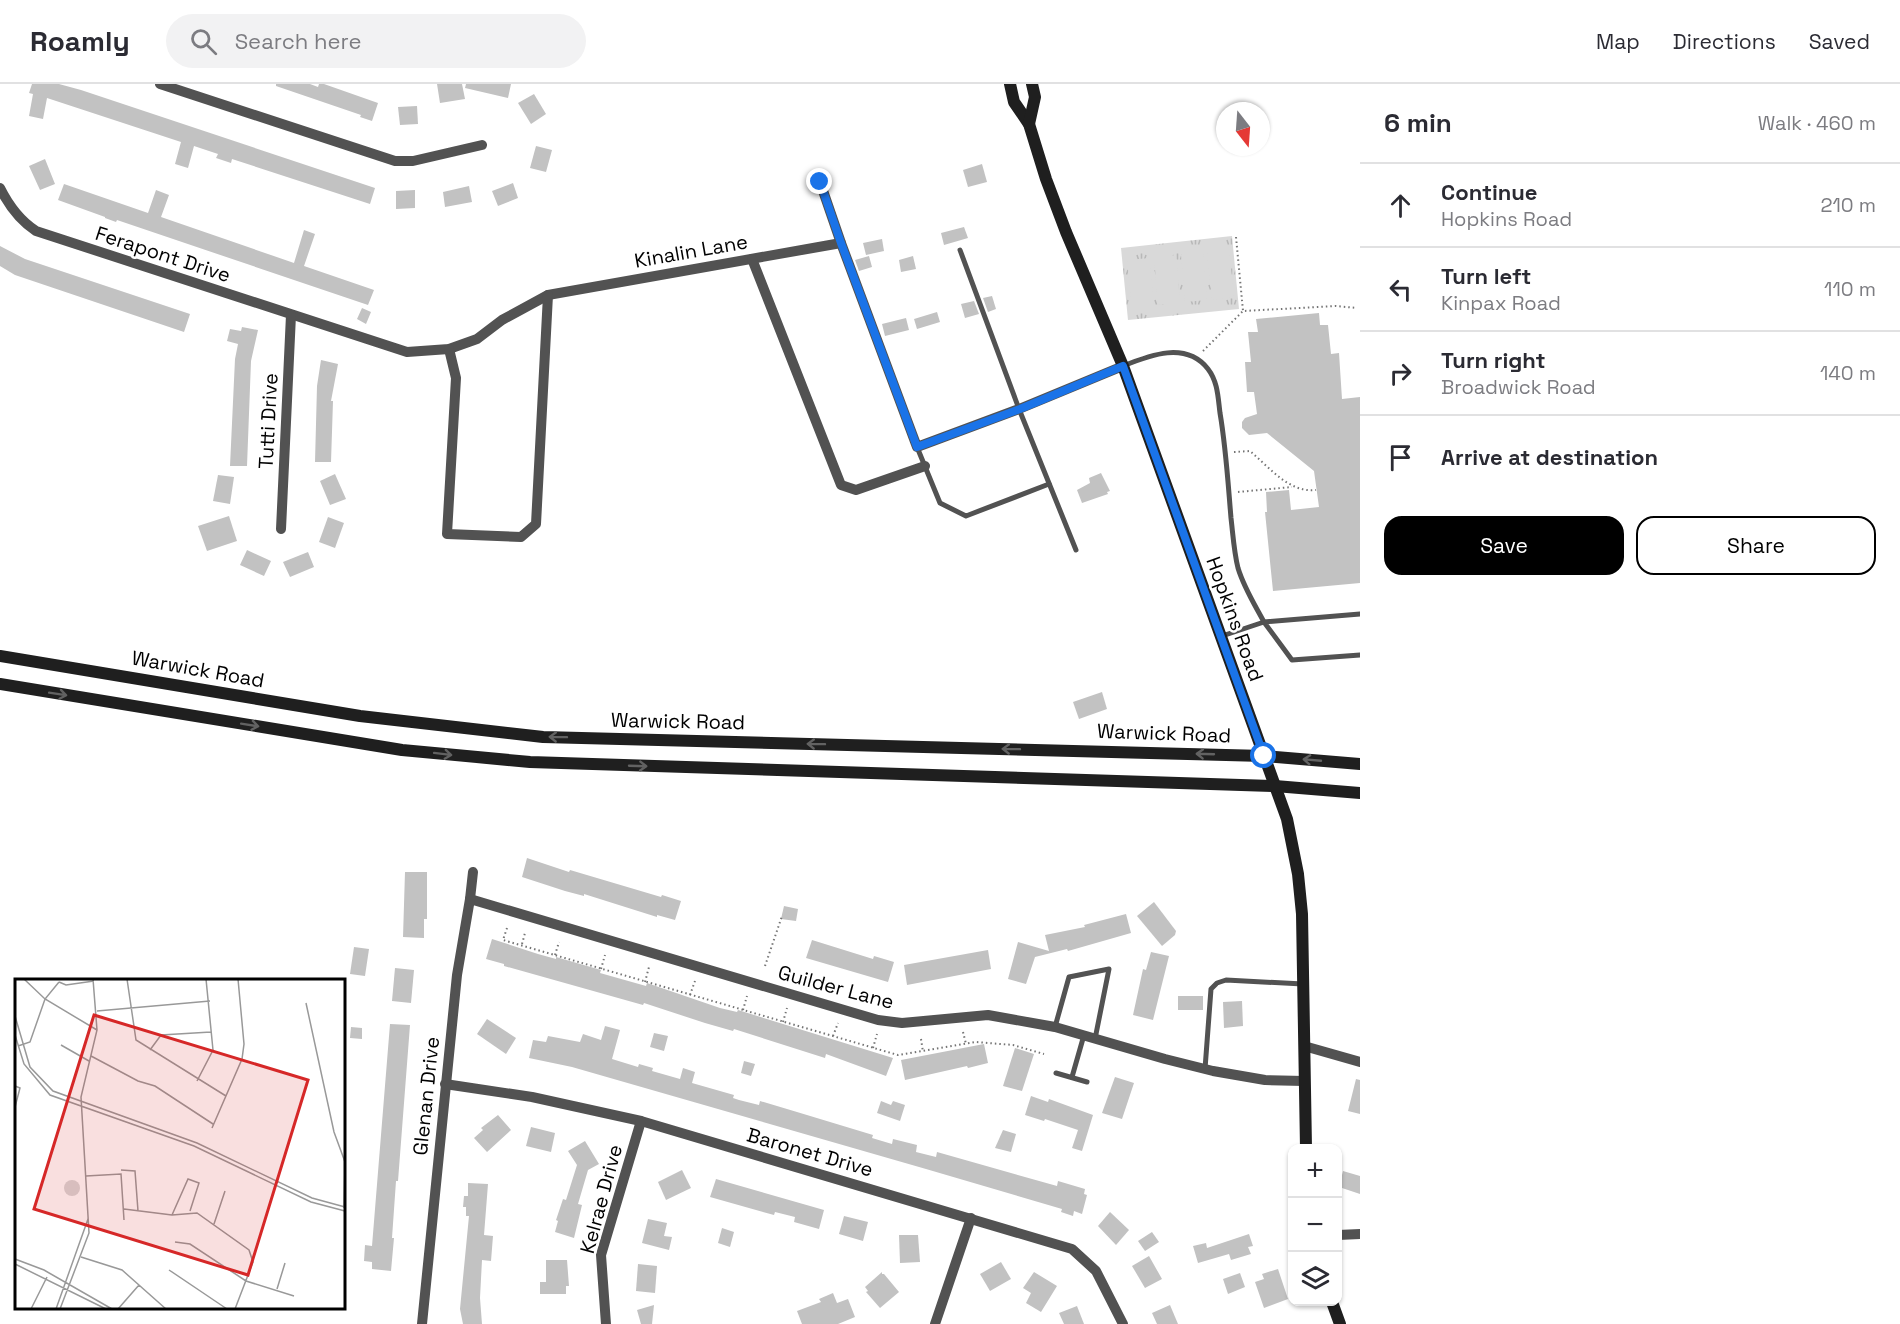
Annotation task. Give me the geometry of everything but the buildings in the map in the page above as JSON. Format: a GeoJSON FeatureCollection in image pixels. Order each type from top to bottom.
{"type":"FeatureCollection","features":[{"type":"Feature","properties":{"kind":"main road","name":"Hopkins Road"},"geometry":{"type":"LineString","coordinates":[[1010,84],[1014,102],[1029,124],[1062,222],[1123,366],[1287,819],[1298,874],[1302,914],[1306,1144]]}},
{"type":"Feature","properties":{"kind":"main road","name":"Hopkins Road"},"geometry":{"type":"LineString","coordinates":[[1029,124],[1035,97],[1032,84]]}},
{"type":"Feature","properties":{"kind":"main road","name":"Warwick Road"},"geometry":{"type":"LineString","coordinates":[[0,656],[360,716],[543,737],[1264,756],[1360,764]]}},
{"type":"Feature","properties":{"kind":"main road"},"geometry":{"type":"LineString","coordinates":[[0,684],[402,750],[530,762],[1275,786],[1360,793]]}},
{"type":"Feature","properties":{"kind":"main road"},"geometry":{"type":"LineString","coordinates":[[1333,1306],[1340,1324]]}},
{"type":"Feature","properties":{"kind":"street"},"geometry":{"type":"LineString","coordinates":[[160,84],[395,161],[413,161],[482,145]]}},
{"type":"Feature","properties":{"kind":"street"},"geometry":{"type":"LineString","coordinates":[[820,182],[917,447],[1020,409],[1123,366]]}},
{"type":"Feature","properties":{"kind":"street","name":"Ferapont Drive"},"geometry":{"type":"LineString","coordinates":[[0,188],[9,205],[24,223],[36,231],[407,352],[449,349]]}},
{"type":"Feature","properties":{"kind":"street","name":"Kinalin Lane"},"geometry":{"type":"LineString","coordinates":[[449,349],[477,339],[502,320],[548,295],[841,243]]}},
{"type":"Feature","properties":{"kind":"street"},"geometry":{"type":"LineString","coordinates":[[752,258],[841,485],[856,490],[925,466]]}},
{"type":"Feature","properties":{"kind":"street"},"geometry":{"type":"LineString","coordinates":[[449,349],[456,378],[447,534],[521,537],[536,524],[548,295]]}},
{"type":"Feature","properties":{"kind":"street","name":"Tutti Drive"},"geometry":{"type":"LineString","coordinates":[[281,529],[291,315]]}},
{"type":"Feature","properties":{"kind":"street","name":"Glenan Drive"},"geometry":{"type":"LineString","coordinates":[[422,1324],[457,975],[473,872]]}},
{"type":"Feature","properties":{"kind":"street","name":"Guilder Lane"},"geometry":{"type":"LineString","coordinates":[[470,899],[878,1020],[902,1023],[988,1015],[1055,1027],[1205,1069],[1265,1080],[1304,1081]]}},
{"type":"Feature","properties":{"kind":"street"},"geometry":{"type":"LineString","coordinates":[[1304,1046],[1360,1062]]}},
{"type":"Feature","properties":{"kind":"street","name":"Baronet Drive"},"geometry":{"type":"LineString","coordinates":[[445,1084],[532,1097],[641,1121],[1072,1249],[1096,1272],[1123,1324]]}},
{"type":"Feature","properties":{"kind":"street","name":"Kelrae Drive"},"geometry":{"type":"LineString","coordinates":[[606,1324],[600,1255],[641,1121]]}},
{"type":"Feature","properties":{"kind":"street"},"geometry":{"type":"LineString","coordinates":[[935,1324],[971,1218]]}},
{"type":"Feature","properties":{"kind":"street"},"geometry":{"type":"LineString","coordinates":[[1342,1235],[1360,1234]]}},
{"type":"Feature","properties":{"kind":"lane"},"geometry":{"type":"LineString","coordinates":[[960,250],[1076,550]]}},
{"type":"Feature","properties":{"kind":"lane"},"geometry":{"type":"LineString","coordinates":[[1123,366],[1146,356],[1168,352],[1190,355],[1207,369],[1216,386],[1224,440],[1234,544],[1238,569],[1246,589],[1264,622],[1292,660],[1360,655]]}},
{"type":"Feature","properties":{"kind":"lane"},"geometry":{"type":"LineString","coordinates":[[917,447],[940,503],[966,516],[1049,484]]}},
{"type":"Feature","properties":{"kind":"lane"},"geometry":{"type":"LineString","coordinates":[[1221,637],[1264,622],[1360,614]]}},
{"type":"Feature","properties":{"kind":"lane"},"geometry":{"type":"LineString","coordinates":[[1055,1027],[1068,977],[1109,969],[1095,1039]]}},
{"type":"Feature","properties":{"kind":"lane"},"geometry":{"type":"LineString","coordinates":[[1205,1069],[1211,989],[1217,983],[1226,980],[1303,984]]}},
{"type":"Feature","properties":{"kind":"lane"},"geometry":{"type":"LineString","coordinates":[[1072,1077],[1084,1035]]}},
{"type":"Feature","properties":{"kind":"lane"},"geometry":{"type":"LineString","coordinates":[[1056,1073],[1087,1082]]}},
{"type":"Feature","properties":{"kind":"path"},"geometry":{"type":"LineString","coordinates":[[1236,237],[1243,311]]}},
{"type":"Feature","properties":{"kind":"path"},"geometry":{"type":"LineString","coordinates":[[1203,351],[1243,311],[1336,306],[1357,308]]}},
{"type":"Feature","properties":{"kind":"path"},"geometry":{"type":"LineString","coordinates":[[1234,453],[1250,452],[1292,487],[1305,492],[1317,490]]}},
{"type":"Feature","properties":{"kind":"path"},"geometry":{"type":"LineString","coordinates":[[1238,492],[1292,487]]}},
{"type":"Feature","properties":{"kind":"path"},"geometry":{"type":"LineString","coordinates":[[765,966],[782,916]]}},
{"type":"Feature","properties":{"kind":"path"},"geometry":{"type":"LineString","coordinates":[[507,928],[503,940],[898,1055],[988,1042],[1013,1045],[1044,1054]]}},
{"type":"Feature","properties":{"kind":"path"},"geometry":{"type":"LineString","coordinates":[[522,945],[525,933]]}},
{"type":"Feature","properties":{"kind":"path"},"geometry":{"type":"LineString","coordinates":[[555,955],[559,942]]}},
{"type":"Feature","properties":{"kind":"path"},"geometry":{"type":"LineString","coordinates":[[602,969],[605,955]]}},
{"type":"Feature","properties":{"kind":"path"},"geometry":{"type":"LineString","coordinates":[[645,981],[650,967]]}},
{"type":"Feature","properties":{"kind":"path"},"geometry":{"type":"LineString","coordinates":[[690,995],[695,981]]}},
{"type":"Feature","properties":{"kind":"path"},"geometry":{"type":"LineString","coordinates":[[742,1010],[747,996]]}},
{"type":"Feature","properties":{"kind":"path"},"geometry":{"type":"LineString","coordinates":[[783,1022],[787,1008]]}},
{"type":"Feature","properties":{"kind":"path"},"geometry":{"type":"LineString","coordinates":[[834,1036],[838,1023]]}},
{"type":"Feature","properties":{"kind":"path"},"geometry":{"type":"LineString","coordinates":[[963,1032],[966,1044]]}},
{"type":"Feature","properties":{"kind":"path"},"geometry":{"type":"LineString","coordinates":[[873,1048],[877,1034]]}},
{"type":"Feature","properties":{"kind":"path"},"geometry":{"type":"LineString","coordinates":[[921,1039],[923,1052]]}},
{"type":"Feature","properties":{"kind":"green space"},"geometry":{"type":"Polygon","coordinates":[[[1232,236],[1239,309],[1128,320],[1121,248],[1232,236]]]}},
{"type":"Feature","properties":{"kind":"green space"},"geometry":{"type":"Polygon","coordinates":[[[1229,250],[1234,297],[1212,300],[1207,252],[1229,250]]]}},
{"type":"Feature","properties":{"kind":"green space"},"geometry":{"type":"Polygon","coordinates":[[[1203,253],[1207,300],[1185,302],[1181,255],[1203,253]]]}},
{"type":"Feature","properties":{"kind":"green space"},"geometry":{"type":"Polygon","coordinates":[[[1176,255],[1180,303],[1158,305],[1154,257],[1176,255]]]}},
{"type":"Feature","properties":{"kind":"green space"},"geometry":{"type":"Polygon","coordinates":[[[1149,258],[1154,305],[1132,307],[1127,260],[1149,258]]]}},
{"type":"Feature","properties":{"kind":"route"},"geometry":{"type":"LineString","coordinates":[[820,182],[917,447],[1020,409],[1123,366],[1264,756]]}}]}
